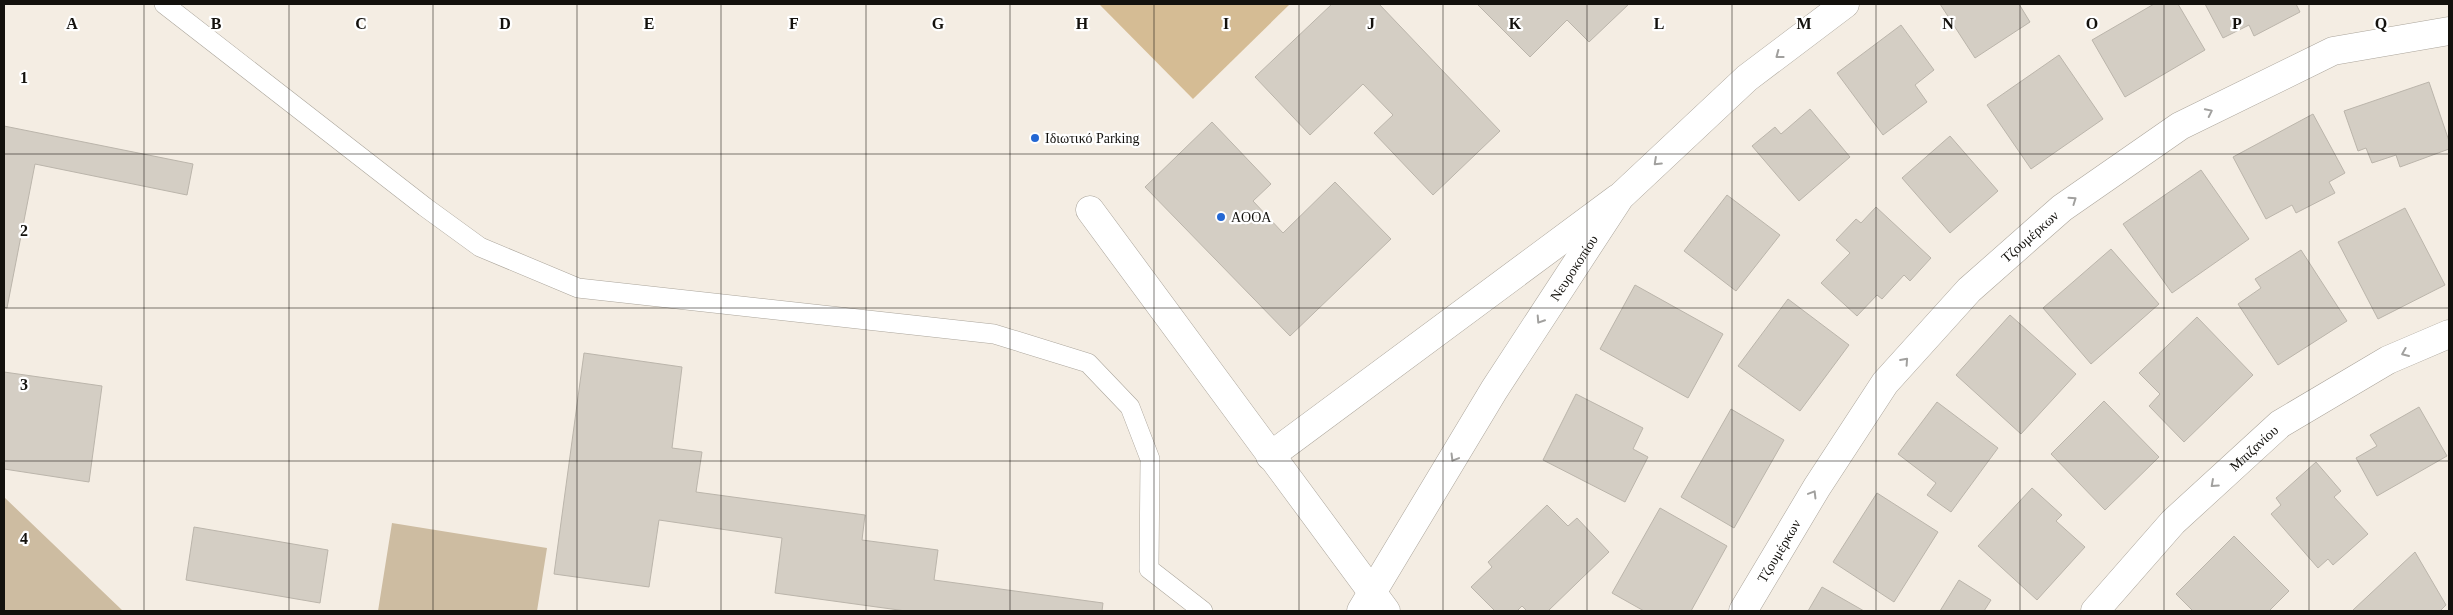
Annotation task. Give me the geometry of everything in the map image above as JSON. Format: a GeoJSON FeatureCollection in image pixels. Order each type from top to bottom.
{"type":"FeatureCollection","features":[{"type":"Feature","properties":{"kind":"street","name":"Νευροκοπίου"},"geometry":{"type":"LineString","coordinates":[[1373,605],[1494,390],[1620,197],[1747,78],[1845,4]]}},
{"type":"Feature","properties":{"kind":"street","name":"Τζουμέρκων"},"geometry":{"type":"LineString","coordinates":[[1743,611],[1817,487],[1885,383],[1969,290],[2062,208],[2180,126],[2333,51],[2449,31]]}},
{"type":"Feature","properties":{"kind":"street"},"geometry":{"type":"LineString","coordinates":[[1270,456],[1620,197]]}},
{"type":"Feature","properties":{"kind":"street"},"geometry":{"type":"LineString","coordinates":[[1090,210],[1270,456],[1373,605]]}},
{"type":"Feature","properties":{"kind":"street","name":"Μπιζανίου"},"geometry":{"type":"LineString","coordinates":[[2095,611],[2173,522],[2280,424],[2388,360],[2449,334]]}},
{"type":"Feature","properties":{"kind":"lane"},"geometry":{"type":"LineString","coordinates":[[164,4],[417,201],[480,246],[578,288],[994,334],[1088,363],[1130,407],[1150,459],[1149,568],[1203,611]]}},
{"type":"Feature","properties":{"kind":"shaded area"},"geometry":{"type":"Polygon","coordinates":[[[1099,4],[1290,4],[1193,99],[1099,4]]]}},
{"type":"Feature","properties":{"kind":"shaded area"},"geometry":{"type":"Polygon","coordinates":[[[4,497],[123,611],[4,611],[4,497]]]}},
{"type":"Feature","properties":{"kind":"shaded area"},"geometry":{"type":"Polygon","coordinates":[[[392,523],[547,548],[537,611],[378,611],[392,523]]]}},
{"type":"Feature","properties":{"kind":"building"},"geometry":{"type":"Polygon","coordinates":[[[1332,4],[1379,4],[1500,131],[1433,195],[1374,133],[1393,115],[1363,84],[1310,135],[1255,77],[1332,4]]]}},
{"type":"Feature","properties":{"kind":"building"},"geometry":{"type":"Polygon","coordinates":[[[1477,4],[1629,4],[1589,42],[1567,20],[1530,57],[1477,4]]]}},
{"type":"Feature","properties":{"kind":"building"},"geometry":{"type":"Polygon","coordinates":[[[1940,4],[2019,4],[2030,22],[1975,58],[1940,4]]]}},
{"type":"Feature","properties":{"kind":"building"},"geometry":{"type":"Polygon","coordinates":[[[2154,4],[2178,4],[2205,50],[2125,97],[2092,40],[2154,4]]]}},
{"type":"Feature","properties":{"kind":"building"},"geometry":{"type":"Polygon","coordinates":[[[2205,4],[2296,4],[2300,12],[2254,36],[2249,25],[2223,38],[2205,4]]]}},
{"type":"Feature","properties":{"kind":"building"},"geometry":{"type":"Polygon","coordinates":[[[1901,25],[1934,70],[1915,85],[1927,102],[1883,135],[1837,73],[1901,25]]]}},
{"type":"Feature","properties":{"kind":"building"},"geometry":{"type":"Polygon","coordinates":[[[2059,55],[2103,119],[2031,169],[1987,105],[2059,55]]]}},
{"type":"Feature","properties":{"kind":"building"},"geometry":{"type":"Polygon","coordinates":[[[2429,82],[2449,141],[2449,149],[2400,167],[2396,155],[2372,163],[2366,148],[2358,151],[2344,111],[2429,82]]]}},
{"type":"Feature","properties":{"kind":"building"},"geometry":{"type":"Polygon","coordinates":[[[1810,109],[1850,157],[1799,201],[1752,146],[1775,127],[1781,134],[1810,109]]]}},
{"type":"Feature","properties":{"kind":"building"},"geometry":{"type":"Polygon","coordinates":[[[2313,114],[2345,173],[2329,182],[2335,193],[2296,213],[2292,205],[2266,219],[2233,157],[2313,114]]]}},
{"type":"Feature","properties":{"kind":"building","name":"AOOA"},"geometry":{"type":"Polygon","coordinates":[[[1212,122],[1271,184],[1253,201],[1283,233],[1335,182],[1391,239],[1290,336],[1145,187],[1212,122]]]}},
{"type":"Feature","properties":{"kind":"building"},"geometry":{"type":"Polygon","coordinates":[[[4,126],[193,164],[187,195],[35,164],[7,308],[4,307],[4,126]]]}},
{"type":"Feature","properties":{"kind":"building"},"geometry":{"type":"Polygon","coordinates":[[[1950,136],[1998,191],[1950,233],[1902,178],[1950,136]]]}},
{"type":"Feature","properties":{"kind":"building"},"geometry":{"type":"Polygon","coordinates":[[[2201,170],[2249,239],[2172,293],[2123,224],[2201,170]]]}},
{"type":"Feature","properties":{"kind":"building"},"geometry":{"type":"Polygon","coordinates":[[[1727,195],[1780,235],[1736,291],[1684,251],[1727,195]]]}},
{"type":"Feature","properties":{"kind":"building"},"geometry":{"type":"Polygon","coordinates":[[[1876,207],[1931,258],[1910,281],[1904,275],[1882,299],[1877,295],[1857,316],[1821,283],[1850,253],[1836,240],[1856,219],[1861,223],[1876,207]]]}},
{"type":"Feature","properties":{"kind":"building"},"geometry":{"type":"Polygon","coordinates":[[[2405,208],[2445,285],[2378,319],[2338,242],[2405,208]]]}},
{"type":"Feature","properties":{"kind":"building"},"geometry":{"type":"Polygon","coordinates":[[[2111,249],[2159,304],[2091,364],[2043,308],[2111,249]]]}},
{"type":"Feature","properties":{"kind":"building"},"geometry":{"type":"Polygon","coordinates":[[[2301,250],[2347,321],[2278,365],[2238,304],[2261,288],[2255,279],[2301,250]]]}},
{"type":"Feature","properties":{"kind":"building"},"geometry":{"type":"Polygon","coordinates":[[[1635,285],[1723,334],[1688,398],[1600,349],[1635,285]]]}},
{"type":"Feature","properties":{"kind":"building"},"geometry":{"type":"Polygon","coordinates":[[[1788,299],[1849,345],[1800,411],[1738,366],[1788,299]]]}},
{"type":"Feature","properties":{"kind":"building"},"geometry":{"type":"Polygon","coordinates":[[[2010,315],[2076,374],[2021,434],[1956,375],[2010,315]]]}},
{"type":"Feature","properties":{"kind":"building"},"geometry":{"type":"Polygon","coordinates":[[[2197,317],[2253,375],[2184,442],[2149,406],[2160,394],[2139,373],[2197,317]]]}},
{"type":"Feature","properties":{"kind":"building"},"geometry":{"type":"Polygon","coordinates":[[[584,353],[682,367],[672,448],[702,452],[696,492],[865,515],[862,540],[938,550],[934,580],[1103,603],[1102,611],[906,611],[775,593],[782,538],[659,520],[649,587],[554,574],[584,353]]]}},
{"type":"Feature","properties":{"kind":"building"},"geometry":{"type":"Polygon","coordinates":[[[4,372],[102,386],[89,482],[4,469],[4,372]]]}},
{"type":"Feature","properties":{"kind":"building"},"geometry":{"type":"Polygon","coordinates":[[[1576,394],[1643,428],[1633,449],[1648,457],[1625,502],[1543,460],[1576,394]]]}},
{"type":"Feature","properties":{"kind":"building"},"geometry":{"type":"Polygon","coordinates":[[[2104,401],[2159,457],[2105,510],[2051,454],[2104,401]]]}},
{"type":"Feature","properties":{"kind":"building"},"geometry":{"type":"Polygon","coordinates":[[[1937,402],[1998,448],[1951,512],[1927,495],[1936,483],[1898,454],[1937,402]]]}},
{"type":"Feature","properties":{"kind":"building"},"geometry":{"type":"Polygon","coordinates":[[[2419,407],[2447,456],[2377,496],[2356,458],[2377,446],[2370,435],[2419,407]]]}},
{"type":"Feature","properties":{"kind":"building"},"geometry":{"type":"Polygon","coordinates":[[[1731,409],[1784,440],[1734,528],[1681,497],[1731,409]]]}},
{"type":"Feature","properties":{"kind":"building"},"geometry":{"type":"Polygon","coordinates":[[[2316,462],[2341,491],[2334,497],[2368,534],[2333,565],[2328,559],[2318,568],[2271,514],[2281,505],[2276,498],[2316,462]]]}},
{"type":"Feature","properties":{"kind":"building"},"geometry":{"type":"Polygon","coordinates":[[[2032,488],[2062,515],[2056,521],[2085,547],[2037,600],[1978,546],[2032,488]]]}},
{"type":"Feature","properties":{"kind":"building"},"geometry":{"type":"Polygon","coordinates":[[[1877,493],[1938,532],[1894,602],[1833,562],[1877,493]]]}},
{"type":"Feature","properties":{"kind":"building"},"geometry":{"type":"Polygon","coordinates":[[[1547,505],[1568,526],[1577,518],[1609,552],[1548,611],[1527,611],[1522,606],[1517,611],[1495,611],[1471,587],[1492,567],[1488,562],[1547,505]]]}},
{"type":"Feature","properties":{"kind":"building"},"geometry":{"type":"Polygon","coordinates":[[[1660,508],[1727,546],[1691,611],[1644,611],[1612,593],[1660,508]]]}},
{"type":"Feature","properties":{"kind":"building"},"geometry":{"type":"Polygon","coordinates":[[[194,527],[328,550],[320,603],[186,580],[194,527]]]}},
{"type":"Feature","properties":{"kind":"building"},"geometry":{"type":"Polygon","coordinates":[[[2234,536],[2289,591],[2269,611],[2193,611],[2176,594],[2234,536]]]}},
{"type":"Feature","properties":{"kind":"building"},"geometry":{"type":"Polygon","coordinates":[[[2415,552],[2446,605],[2440,611],[2353,610],[2415,552]]]}},
{"type":"Feature","properties":{"kind":"building"},"geometry":{"type":"Polygon","coordinates":[[[1959,580],[1991,600],[1984,611],[1940,611],[1959,580]]]}},
{"type":"Feature","properties":{"kind":"building"},"geometry":{"type":"Polygon","coordinates":[[[1822,587],[1864,611],[1808,611],[1822,587]]]}},
{"type":"Feature","properties":{"kind":"place","name":"Ιδιωτικό Parking"},"geometry":{"type":"Point","coordinates":[1035,138]}},
{"type":"Feature","properties":{"kind":"place","name":"AOOA"},"geometry":{"type":"Point","coordinates":[1221,217]}}]}
